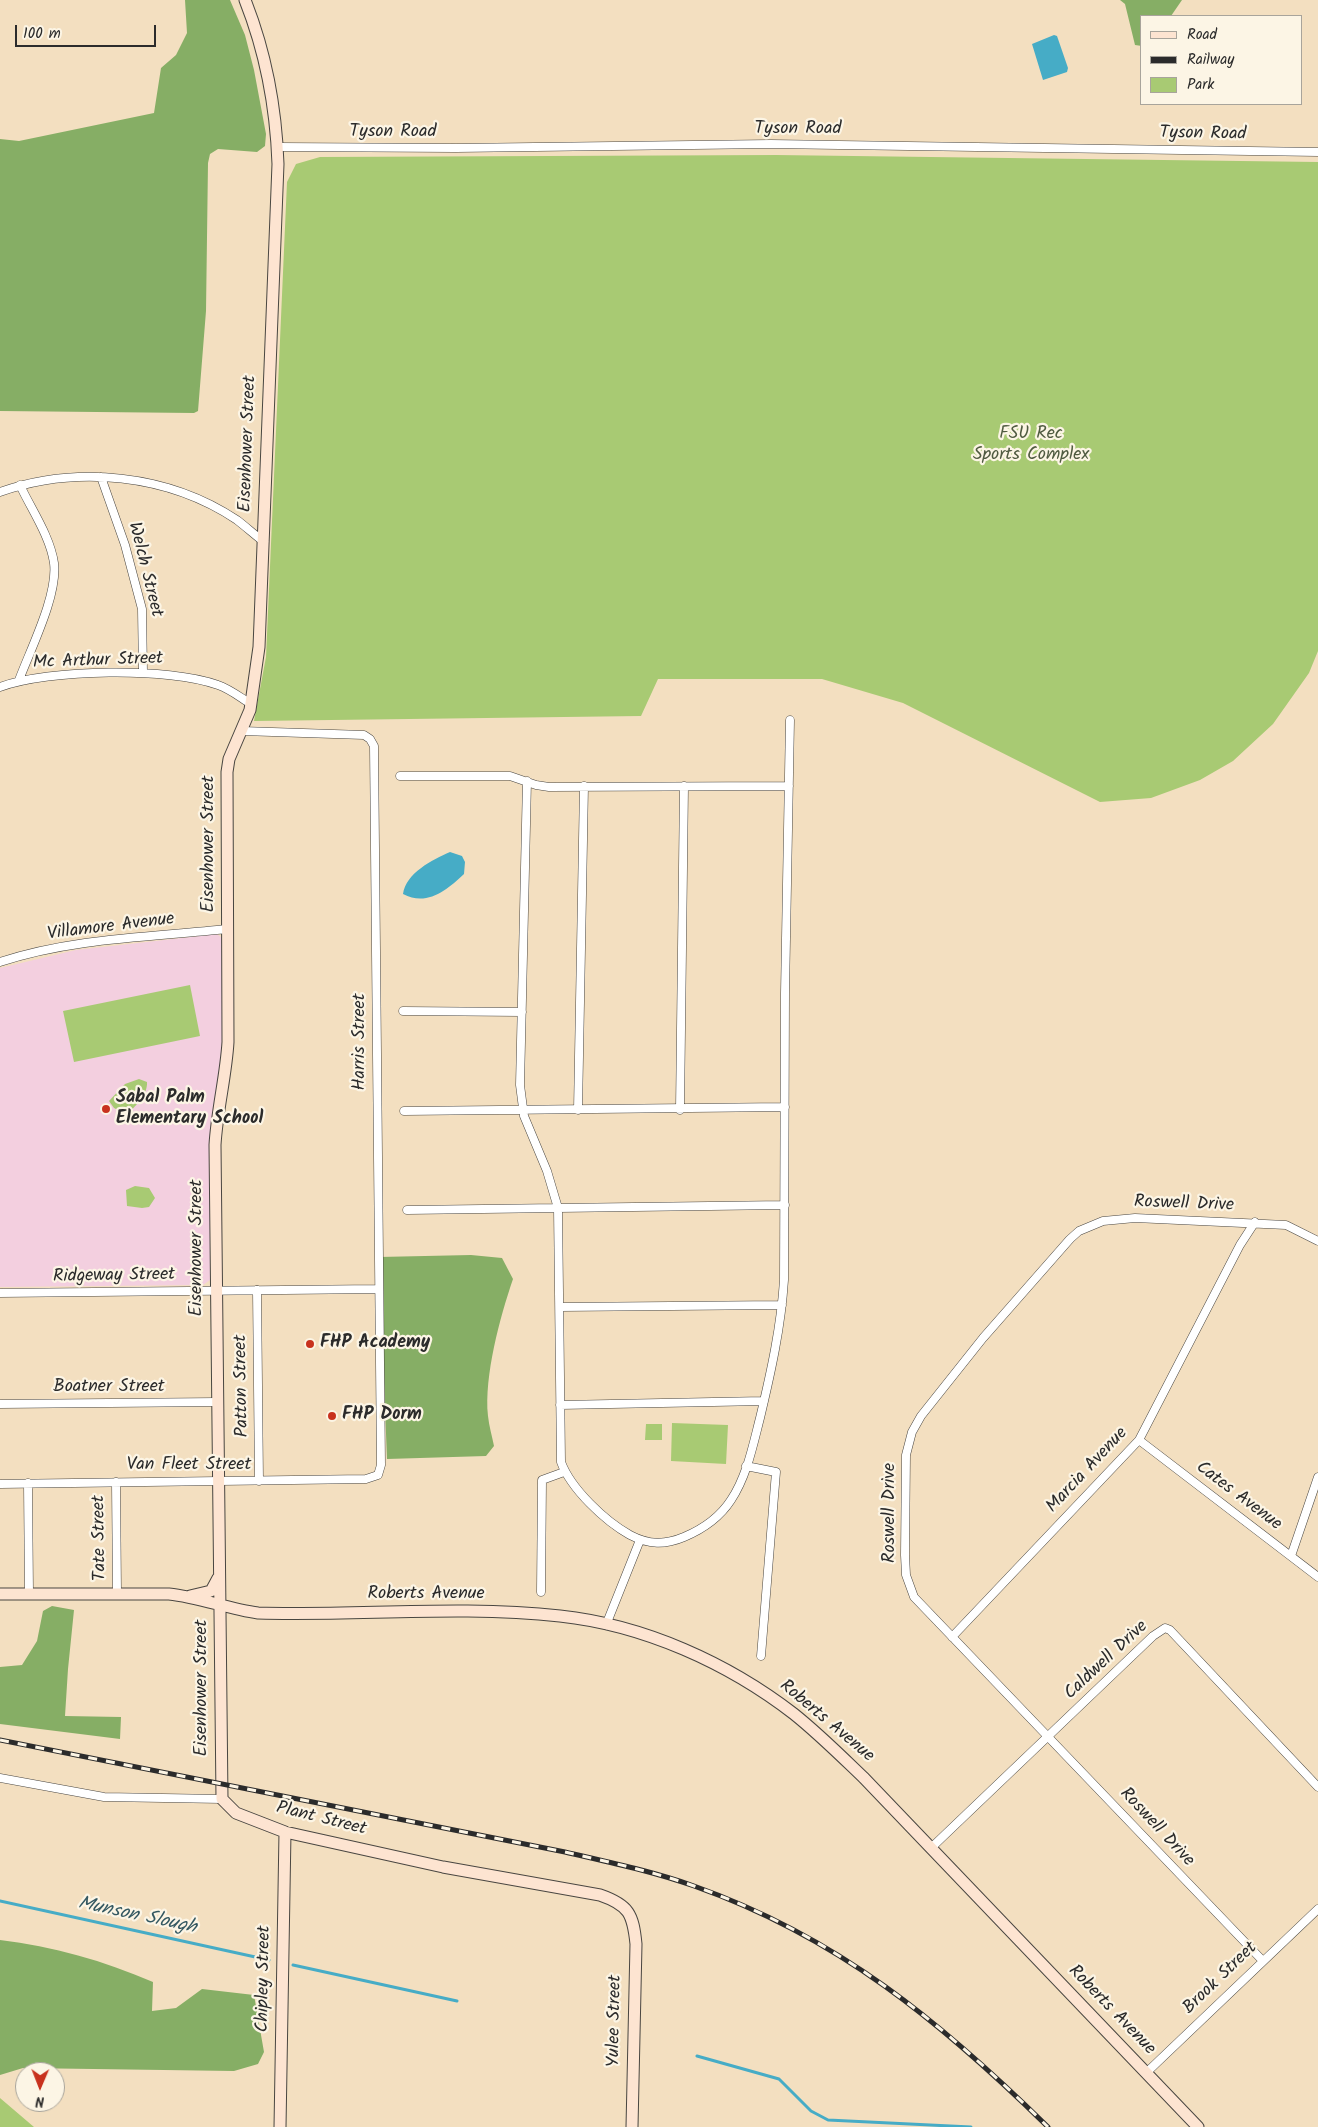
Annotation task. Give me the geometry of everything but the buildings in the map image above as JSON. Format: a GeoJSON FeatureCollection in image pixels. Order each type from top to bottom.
{"type":"FeatureCollection","features":[{"type":"Feature","properties":{"kind":"street","name":"Eisenhower Street"},"geometry":{"type":"LineString","coordinates":[[222,1799],[215,1145],[217,1115],[227,1066],[228,1042],[227,772],[229,759],[242,731],[251,704],[261,620],[278,147],[276,117],[266,62],[245,0]]}},
{"type":"Feature","properties":{"kind":"street","name":"Tyson Road"},"geometry":{"type":"LineString","coordinates":[[278,147],[456,148],[771,144],[1318,152]]}},
{"type":"Feature","properties":{"kind":"street"},"geometry":{"type":"LineString","coordinates":[[0,492],[44,480],[83,476],[125,478],[150,484],[193,499],[237,520],[264,542]]}},
{"type":"Feature","properties":{"kind":"street","name":"Welch Street"},"geometry":{"type":"LineString","coordinates":[[101,478],[125,545],[142,608],[143,673]]}},
{"type":"Feature","properties":{"kind":"street"},"geometry":{"type":"LineString","coordinates":[[19,680],[51,595],[54,579],[54,561],[46,538],[20,485]]}},
{"type":"Feature","properties":{"kind":"street","name":"Mc Arthur Street"},"geometry":{"type":"LineString","coordinates":[[0,687],[19,680],[57,676],[143,673],[169,675],[219,686],[251,704]]}},
{"type":"Feature","properties":{"kind":"street"},"geometry":{"type":"LineString","coordinates":[[527,781],[520,1086],[523,1110],[547,1171],[558,1208],[560,1447],[564,1472],[571,1484],[591,1504],[624,1532],[652,1544],[667,1542],[681,1538],[708,1524],[732,1499],[746,1466],[764,1401],[782,1305],[785,1205],[790,720]]}},
{"type":"Feature","properties":{"kind":"street","name":"Harris Street"},"geometry":{"type":"LineString","coordinates":[[242,731],[364,735],[370,739],[374,746],[381,1465],[378,1475]]}},
{"type":"Feature","properties":{"kind":"street"},"geometry":{"type":"LineString","coordinates":[[400,776],[510,776],[549,787],[789,786]]}},
{"type":"Feature","properties":{"kind":"street"},"geometry":{"type":"LineString","coordinates":[[578,1110],[584,786]]}},
{"type":"Feature","properties":{"kind":"street"},"geometry":{"type":"LineString","coordinates":[[680,1110],[684,786]]}},
{"type":"Feature","properties":{"kind":"street","name":"Villamore Avenue"},"geometry":{"type":"LineString","coordinates":[[0,962],[55,949],[88,944],[227,930]]}},
{"type":"Feature","properties":{"kind":"street"},"geometry":{"type":"LineString","coordinates":[[403,1012],[522,1012]]}},
{"type":"Feature","properties":{"kind":"street"},"geometry":{"type":"LineString","coordinates":[[404,1111],[680,1110],[785,1107]]}},
{"type":"Feature","properties":{"kind":"street"},"geometry":{"type":"LineString","coordinates":[[407,1210],[785,1205]]}},
{"type":"Feature","properties":{"kind":"street","name":"Roswell Drive"},"geometry":{"type":"LineString","coordinates":[[1262,1960],[914,1597],[906,1576],[906,1455],[912,1432],[921,1416],[983,1338],[1079,1232],[1103,1221],[1117,1218],[1255,1222],[1286,1225],[1318,1241]]}},
{"type":"Feature","properties":{"kind":"street","name":"Marcia Avenue"},"geometry":{"type":"LineString","coordinates":[[952,1637],[1139,1440],[1240,1245],[1255,1222]]}},
{"type":"Feature","properties":{"kind":"street","name":"Ridgeway Street"},"geometry":{"type":"LineString","coordinates":[[0,1293],[378,1289]]}},
{"type":"Feature","properties":{"kind":"street","name":"Patton Street"},"geometry":{"type":"LineString","coordinates":[[257,1290],[259,1481]]}},
{"type":"Feature","properties":{"kind":"street"},"geometry":{"type":"LineString","coordinates":[[560,1307],[782,1305]]}},
{"type":"Feature","properties":{"kind":"street"},"geometry":{"type":"LineString","coordinates":[[560,1405],[764,1401]]}},
{"type":"Feature","properties":{"kind":"street","name":"Boatner Street"},"geometry":{"type":"LineString","coordinates":[[0,1404],[218,1402]]}},
{"type":"Feature","properties":{"kind":"street","name":"Cates Avenue"},"geometry":{"type":"LineString","coordinates":[[1139,1440],[1318,1577]]}},
{"type":"Feature","properties":{"kind":"street"},"geometry":{"type":"LineString","coordinates":[[746,1466],[776,1472],[761,1656]]}},
{"type":"Feature","properties":{"kind":"street"},"geometry":{"type":"LineString","coordinates":[[540,1592],[542,1480],[564,1472]]}},
{"type":"Feature","properties":{"kind":"street","name":"Van Fleet Street"},"geometry":{"type":"LineString","coordinates":[[0,1484],[366,1479],[378,1475]]}},
{"type":"Feature","properties":{"kind":"street"},"geometry":{"type":"LineString","coordinates":[[1291,1556],[1318,1477]]}},
{"type":"Feature","properties":{"kind":"street","name":"Tate Street"},"geometry":{"type":"LineString","coordinates":[[116,1482],[117,1593]]}},
{"type":"Feature","properties":{"kind":"street"},"geometry":{"type":"LineString","coordinates":[[28,1483],[29,1594]]}},
{"type":"Feature","properties":{"kind":"street"},"geometry":{"type":"LineString","coordinates":[[606,1625],[640,1540]]}},
{"type":"Feature","properties":{"kind":"street","name":"Eisenhower Street"},"geometry":{"type":"LineString","coordinates":[[189,1596],[211,1590],[219,1576]]}},
{"type":"Feature","properties":{"kind":"street","name":"Roberts Avenue"},"geometry":{"type":"LineString","coordinates":[[0,1594],[169,1594],[189,1596],[258,1613],[456,1612],[523,1613],[561,1616],[606,1625],[664,1642],[708,1661],[764,1692],[823,1738],[1198,2127]]}},
{"type":"Feature","properties":{"kind":"street","name":"Caldwell Drive"},"geometry":{"type":"LineString","coordinates":[[931,1848],[1153,1636],[1165,1628],[1170,1630],[1318,1787]]}},
{"type":"Feature","properties":{"kind":"street"},"geometry":{"type":"LineString","coordinates":[[0,1778],[104,1797],[222,1799]]}},
{"type":"Feature","properties":{"kind":"street","name":"Plant Street"},"geometry":{"type":"LineString","coordinates":[[222,1799],[236,1813],[285,1832],[444,1866],[600,1895],[618,1902],[632,1916]]}},
{"type":"Feature","properties":{"kind":"street","name":"Chipley Street"},"geometry":{"type":"LineString","coordinates":[[280,2127],[285,1832]]}},
{"type":"Feature","properties":{"kind":"street","name":"Brook Street"},"geometry":{"type":"LineString","coordinates":[[1146,2073],[1262,1960],[1318,1909]]}},
{"type":"Feature","properties":{"kind":"street","name":"Yulee Street"},"geometry":{"type":"LineString","coordinates":[[632,1916],[636,1944],[632,2127]]}},
{"type":"Feature","properties":{"kind":"shaded area","name":"Sabal Palm Elementary School"},"geometry":{"type":"Polygon","coordinates":[[[217,934],[222,938],[222,1056],[210,1134],[210,1280],[203,1285],[0,1287],[0,968],[76,950],[217,934]]]}},
{"type":"Feature","properties":{"kind":"green space"},"geometry":{"type":"Polygon","coordinates":[[[185,0],[230,0],[245,35],[254,70],[266,134],[265,146],[257,152],[218,149],[210,154],[208,163],[206,311],[198,411],[194,413],[0,411],[0,139],[19,141],[154,113],[161,68],[176,55],[187,33],[185,0]]]}},
{"type":"Feature","properties":{"kind":"green space"},"geometry":{"type":"Polygon","coordinates":[[[1120,0],[1182,0],[1172,15],[1140,15],[1140,46],[1135,45],[1125,4],[1120,0]]]}},
{"type":"Feature","properties":{"kind":"green space","name":"FSU Rec Sports Complex"},"geometry":{"type":"Polygon","coordinates":[[[776,155],[1318,162],[1318,651],[1309,673],[1273,724],[1233,761],[1200,780],[1151,798],[1100,802],[903,703],[822,679],[658,679],[641,716],[254,721],[266,657],[287,182],[296,164],[320,157],[776,155]]]}},
{"type":"Feature","properties":{"kind":"green space"},"geometry":{"type":"Polygon","coordinates":[[[190,985],[200,1036],[74,1062],[63,1011],[190,985]]]}},
{"type":"Feature","properties":{"kind":"green space"},"geometry":{"type":"Polygon","coordinates":[[[139,1079],[147,1082],[147,1087],[137,1104],[126,1114],[114,1108],[109,1101],[125,1084],[139,1079]]]}},
{"type":"Feature","properties":{"kind":"green space"},"geometry":{"type":"Polygon","coordinates":[[[135,1186],[149,1188],[155,1198],[149,1207],[127,1206],[126,1190],[135,1186]]]}},
{"type":"Feature","properties":{"kind":"green space"},"geometry":{"type":"Polygon","coordinates":[[[471,1255],[502,1258],[513,1279],[498,1328],[488,1383],[488,1416],[494,1446],[486,1456],[387,1459],[379,1257],[471,1255]]]}},
{"type":"Feature","properties":{"kind":"green space"},"geometry":{"type":"Polygon","coordinates":[[[672,1423],[728,1425],[726,1464],[671,1461],[672,1423]]]}},
{"type":"Feature","properties":{"kind":"green space"},"geometry":{"type":"Polygon","coordinates":[[[646,1424],[662,1424],[662,1440],[645,1440],[646,1424]]]}},
{"type":"Feature","properties":{"kind":"green space"},"geometry":{"type":"Polygon","coordinates":[[[52,1606],[74,1610],[65,1716],[121,1717],[120,1739],[0,1724],[0,1667],[22,1665],[37,1641],[43,1611],[52,1606]]]}},
{"type":"Feature","properties":{"kind":"green space"},"geometry":{"type":"Polygon","coordinates":[[[0,1940],[78,1955],[116,1967],[153,1982],[152,2011],[176,2008],[202,1989],[254,1995],[264,2052],[258,2064],[234,2071],[65,2069],[65,2062],[15,2062],[15,2070],[0,2075],[0,1940]]]}},
{"type":"Feature","properties":{"kind":"green space"},"geometry":{"type":"Polygon","coordinates":[[[0,2098],[34,2127],[0,2127],[0,2098]]]}},
{"type":"Feature","properties":{"kind":"water"},"geometry":{"type":"Polygon","coordinates":[[[1054,35],[1057,36],[1068,68],[1067,72],[1043,80],[1032,44],[1054,35]]]}},
{"type":"Feature","properties":{"kind":"water"},"geometry":{"type":"Polygon","coordinates":[[[450,852],[462,856],[465,862],[464,874],[444,891],[428,898],[412,898],[403,894],[405,886],[414,874],[428,863],[450,852]]]}},
{"type":"Feature","properties":{"kind":"waterway","name":"Munson Slough"},"geometry":{"type":"LineString","coordinates":[[0,1901],[269,1960]]}},
{"type":"Feature","properties":{"kind":"waterway"},"geometry":{"type":"LineString","coordinates":[[293,1965],[457,2001]]}},
{"type":"Feature","properties":{"kind":"waterway"},"geometry":{"type":"LineString","coordinates":[[697,2056],[779,2079],[811,2111],[828,2120],[971,2127]]}},
{"type":"Feature","properties":{"kind":"railway"},"geometry":{"type":"LineString","coordinates":[[0,1740],[565,1852],[646,1871],[694,1886],[746,1907],[795,1930],[885,1986],[968,2052],[1048,2127]]}},
{"type":"Feature","properties":{"kind":"place","name":"Sabal Palm Elementary School"},"geometry":{"type":"Point","coordinates":[106,1109]}},
{"type":"Feature","properties":{"kind":"place","name":"FHP Academy"},"geometry":{"type":"Point","coordinates":[310,1344]}},
{"type":"Feature","properties":{"kind":"place","name":"FHP Dorm"},"geometry":{"type":"Point","coordinates":[332,1416]}}]}
